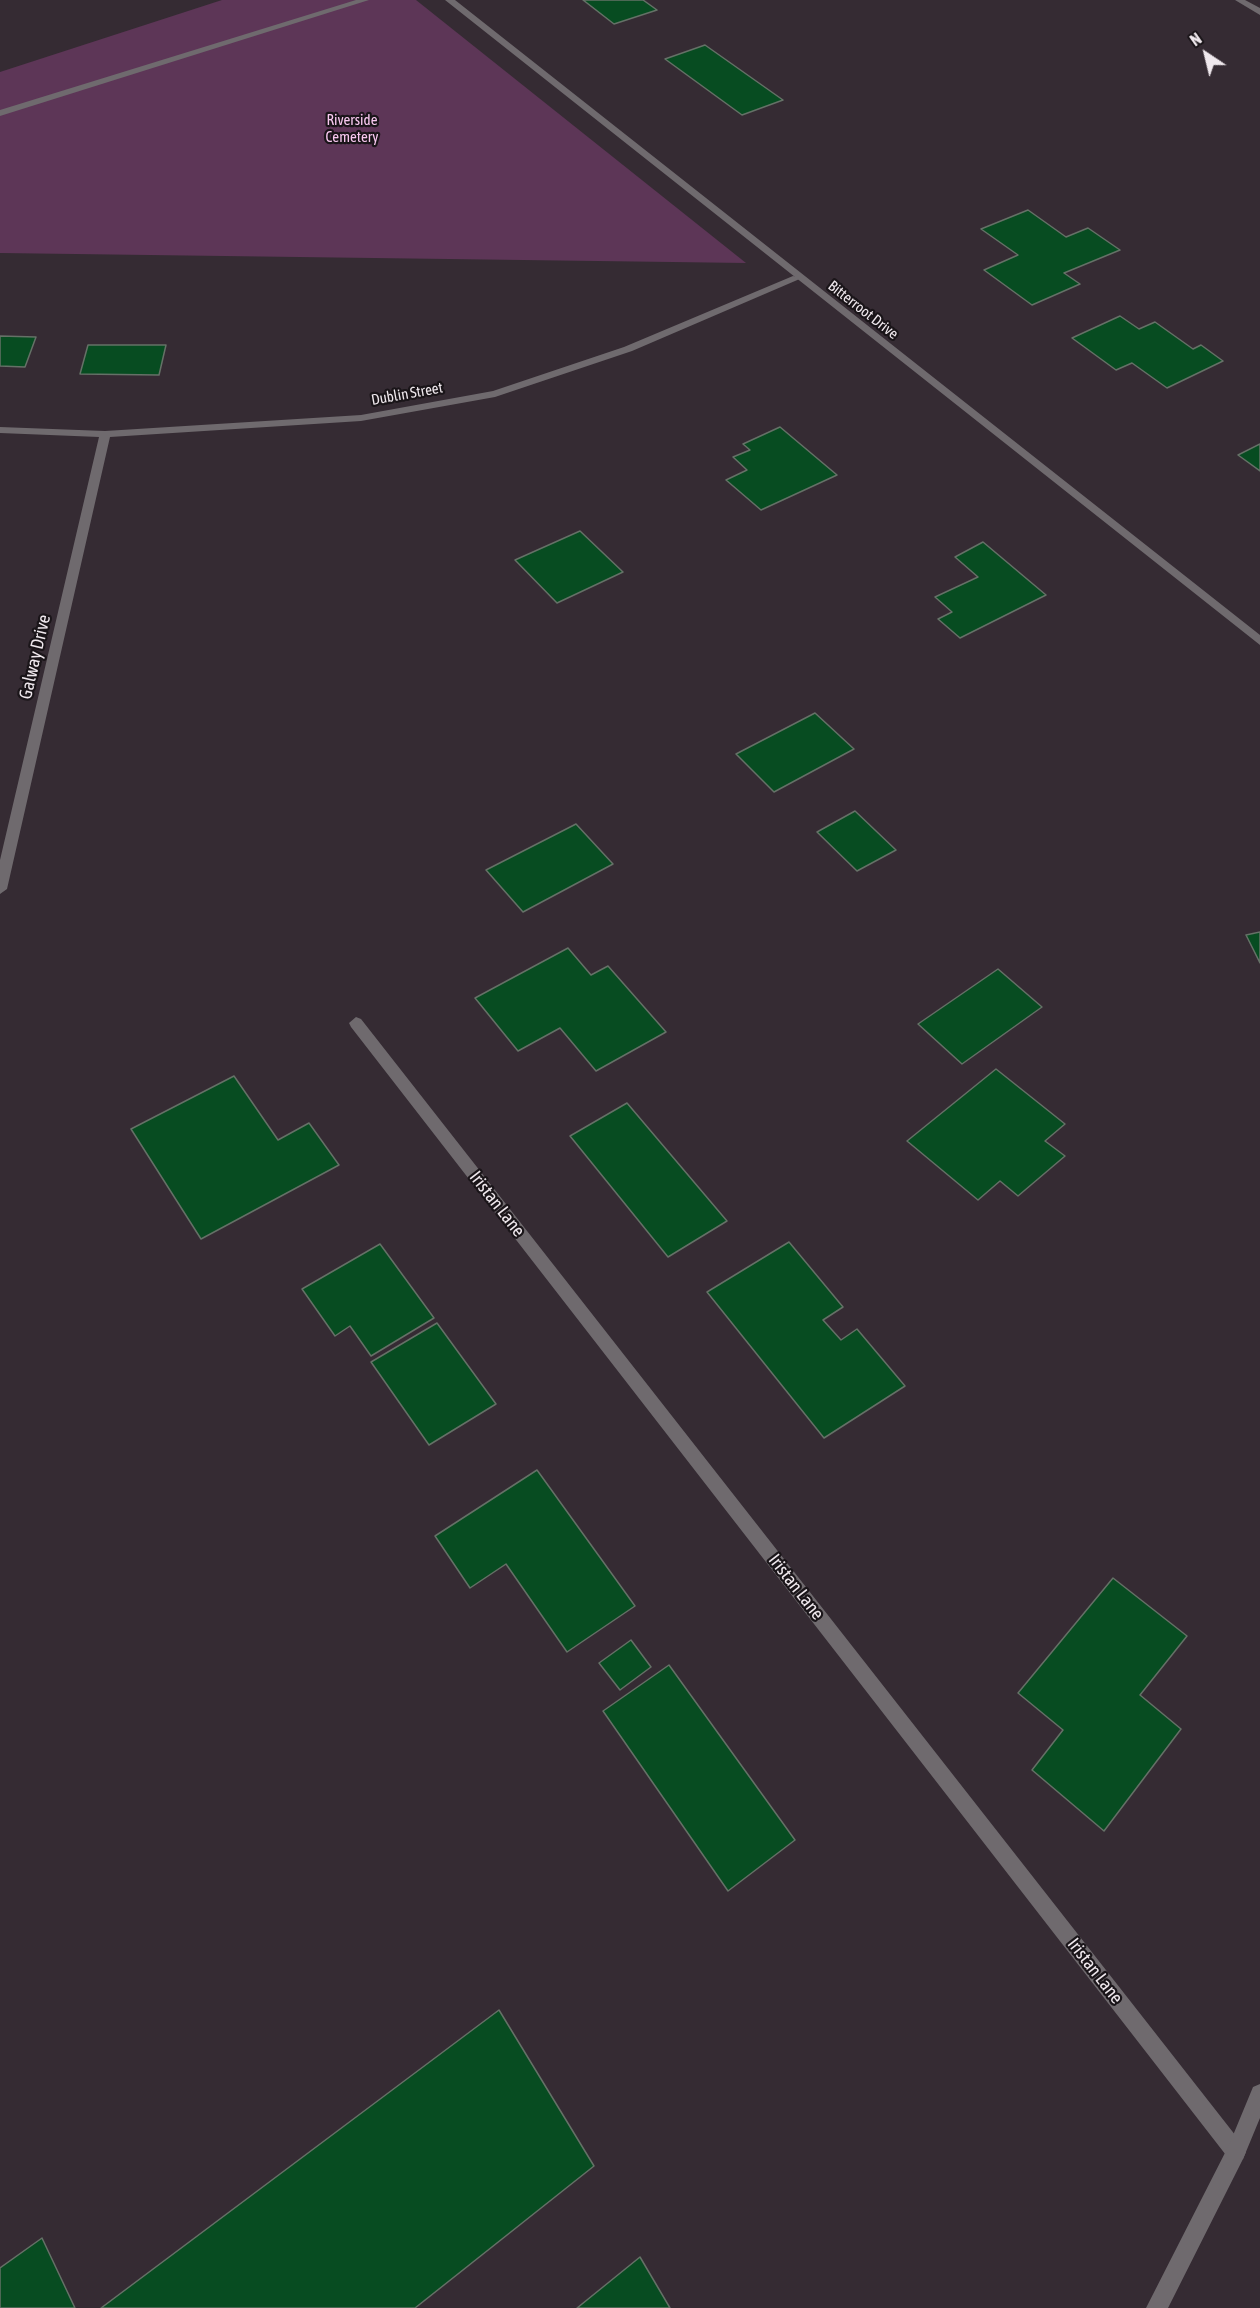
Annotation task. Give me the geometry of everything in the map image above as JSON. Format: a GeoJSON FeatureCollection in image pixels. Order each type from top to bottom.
{"type":"FeatureCollection","features":[{"type":"Feature","properties":{"kind":"street"},"geometry":{"type":"LineString","coordinates":[[0,113],[365,0]]}},
{"type":"Feature","properties":{"kind":"street","name":"Bitterroot Drive"},"geometry":{"type":"LineString","coordinates":[[449,0],[797,278],[1260,641]]}},
{"type":"Feature","properties":{"kind":"street"},"geometry":{"type":"LineString","coordinates":[[1239,0],[1260,12]]}},
{"type":"Feature","properties":{"kind":"street","name":"Dublin Street"},"geometry":{"type":"LineString","coordinates":[[0,430],[105,434],[361,418],[495,393],[628,349],[797,278]]}},
{"type":"Feature","properties":{"kind":"street","name":"Galway Drive"},"geometry":{"type":"LineString","coordinates":[[0,889],[105,434]]}},
{"type":"Feature","properties":{"kind":"street","name":"Iristan Lane"},"geometry":{"type":"LineString","coordinates":[[356,1023],[1236,2152]]}},
{"type":"Feature","properties":{"kind":"street"},"geometry":{"type":"LineString","coordinates":[[1156,2308],[1236,2152],[1260,2094]]}},
{"type":"Feature","properties":{"kind":"green space","name":"Riverside Cemetery"},"geometry":{"type":"Polygon","coordinates":[[[222,0],[416,0],[746,263],[0,253],[0,72],[222,0]]]}},
{"type":"Feature","properties":{"kind":"building"},"geometry":{"type":"Polygon","coordinates":[[[583,0],[643,0],[657,10],[614,24],[583,0]]]}},
{"type":"Feature","properties":{"kind":"building"},"geometry":{"type":"Polygon","coordinates":[[[705,45],[783,100],[742,115],[665,59],[705,45]]]}},
{"type":"Feature","properties":{"kind":"building"},"geometry":{"type":"Polygon","coordinates":[[[1028,210],[1066,237],[1088,228],[1120,250],[1064,273],[1080,284],[1032,305],[984,270],[1018,255],[981,229],[1028,210]]]}},
{"type":"Feature","properties":{"kind":"building"},"geometry":{"type":"Polygon","coordinates":[[[1120,316],[1139,329],[1155,322],[1193,349],[1201,345],[1223,361],[1167,388],[1132,363],[1116,370],[1072,338],[1120,316]]]}},
{"type":"Feature","properties":{"kind":"building"},"geometry":{"type":"Polygon","coordinates":[[[0,336],[36,337],[25,367],[0,366],[0,336]]]}},
{"type":"Feature","properties":{"kind":"building"},"geometry":{"type":"Polygon","coordinates":[[[88,345],[166,345],[159,375],[80,374],[88,345]]]}},
{"type":"Feature","properties":{"kind":"building"},"geometry":{"type":"Polygon","coordinates":[[[780,427],[837,475],[761,510],[726,480],[747,470],[733,457],[750,450],[743,444],[780,427]]]}},
{"type":"Feature","properties":{"kind":"building"},"geometry":{"type":"Polygon","coordinates":[[[1260,444],[1260,471],[1238,455],[1260,444]]]}},
{"type":"Feature","properties":{"kind":"building"},"geometry":{"type":"Polygon","coordinates":[[[580,531],[623,572],[557,603],[515,560],[580,531]]]}},
{"type":"Feature","properties":{"kind":"building"},"geometry":{"type":"Polygon","coordinates":[[[983,542],[1046,595],[960,638],[938,619],[952,612],[935,597],[978,577],[955,557],[983,542]]]}},
{"type":"Feature","properties":{"kind":"building"},"geometry":{"type":"Polygon","coordinates":[[[815,713],[854,749],[774,792],[736,754],[815,713]]]}},
{"type":"Feature","properties":{"kind":"building"},"geometry":{"type":"Polygon","coordinates":[[[855,811],[896,850],[857,871],[817,832],[855,811]]]}},
{"type":"Feature","properties":{"kind":"building"},"geometry":{"type":"Polygon","coordinates":[[[576,824],[613,864],[523,912],[486,870],[576,824]]]}},
{"type":"Feature","properties":{"kind":"building"},"geometry":{"type":"Polygon","coordinates":[[[1260,932],[1260,963],[1246,935],[1260,932]]]}},
{"type":"Feature","properties":{"kind":"building"},"geometry":{"type":"Polygon","coordinates":[[[568,948],[591,975],[608,966],[666,1032],[596,1071],[560,1028],[518,1051],[475,998],[568,948]]]}},
{"type":"Feature","properties":{"kind":"building"},"geometry":{"type":"Polygon","coordinates":[[[998,969],[1042,1007],[962,1064],[918,1024],[998,969]]]}},
{"type":"Feature","properties":{"kind":"building"},"geometry":{"type":"Polygon","coordinates":[[[996,1069],[1065,1124],[1045,1141],[1065,1156],[1018,1196],[1000,1181],[978,1200],[907,1141],[996,1069]]]}},
{"type":"Feature","properties":{"kind":"building"},"geometry":{"type":"Polygon","coordinates":[[[234,1076],[278,1140],[309,1123],[339,1165],[201,1239],[131,1129],[234,1076]]]}},
{"type":"Feature","properties":{"kind":"building"},"geometry":{"type":"Polygon","coordinates":[[[627,1103],[727,1221],[668,1257],[570,1136],[627,1103]]]}},
{"type":"Feature","properties":{"kind":"building"},"geometry":{"type":"Polygon","coordinates":[[[789,1242],[843,1307],[823,1320],[841,1340],[857,1329],[905,1386],[824,1438],[707,1292],[789,1242]]]}},
{"type":"Feature","properties":{"kind":"building"},"geometry":{"type":"Polygon","coordinates":[[[380,1244],[434,1318],[371,1356],[350,1326],[335,1336],[302,1289],[380,1244]]]}},
{"type":"Feature","properties":{"kind":"building"},"geometry":{"type":"Polygon","coordinates":[[[437,1323],[496,1404],[429,1445],[371,1362],[437,1323]]]}},
{"type":"Feature","properties":{"kind":"building"},"geometry":{"type":"Polygon","coordinates":[[[537,1470],[635,1606],[567,1652],[506,1564],[470,1588],[435,1536],[537,1470]]]}},
{"type":"Feature","properties":{"kind":"building"},"geometry":{"type":"Polygon","coordinates":[[[1113,1578],[1187,1636],[1140,1695],[1181,1729],[1104,1831],[1032,1770],[1063,1730],[1018,1693],[1113,1578]]]}},
{"type":"Feature","properties":{"kind":"building"},"geometry":{"type":"Polygon","coordinates":[[[631,1640],[651,1667],[620,1690],[599,1663],[631,1640]]]}},
{"type":"Feature","properties":{"kind":"building"},"geometry":{"type":"Polygon","coordinates":[[[669,1665],[795,1840],[728,1891],[603,1711],[669,1665]]]}},
{"type":"Feature","properties":{"kind":"building"},"geometry":{"type":"Polygon","coordinates":[[[499,2010],[594,2166],[415,2308],[101,2308],[499,2010]]]}},
{"type":"Feature","properties":{"kind":"building"},"geometry":{"type":"Polygon","coordinates":[[[42,2238],[75,2308],[0,2308],[0,2268],[42,2238]]]}},
{"type":"Feature","properties":{"kind":"building"},"geometry":{"type":"Polygon","coordinates":[[[640,2257],[670,2308],[577,2308],[640,2257]]]}}]}
